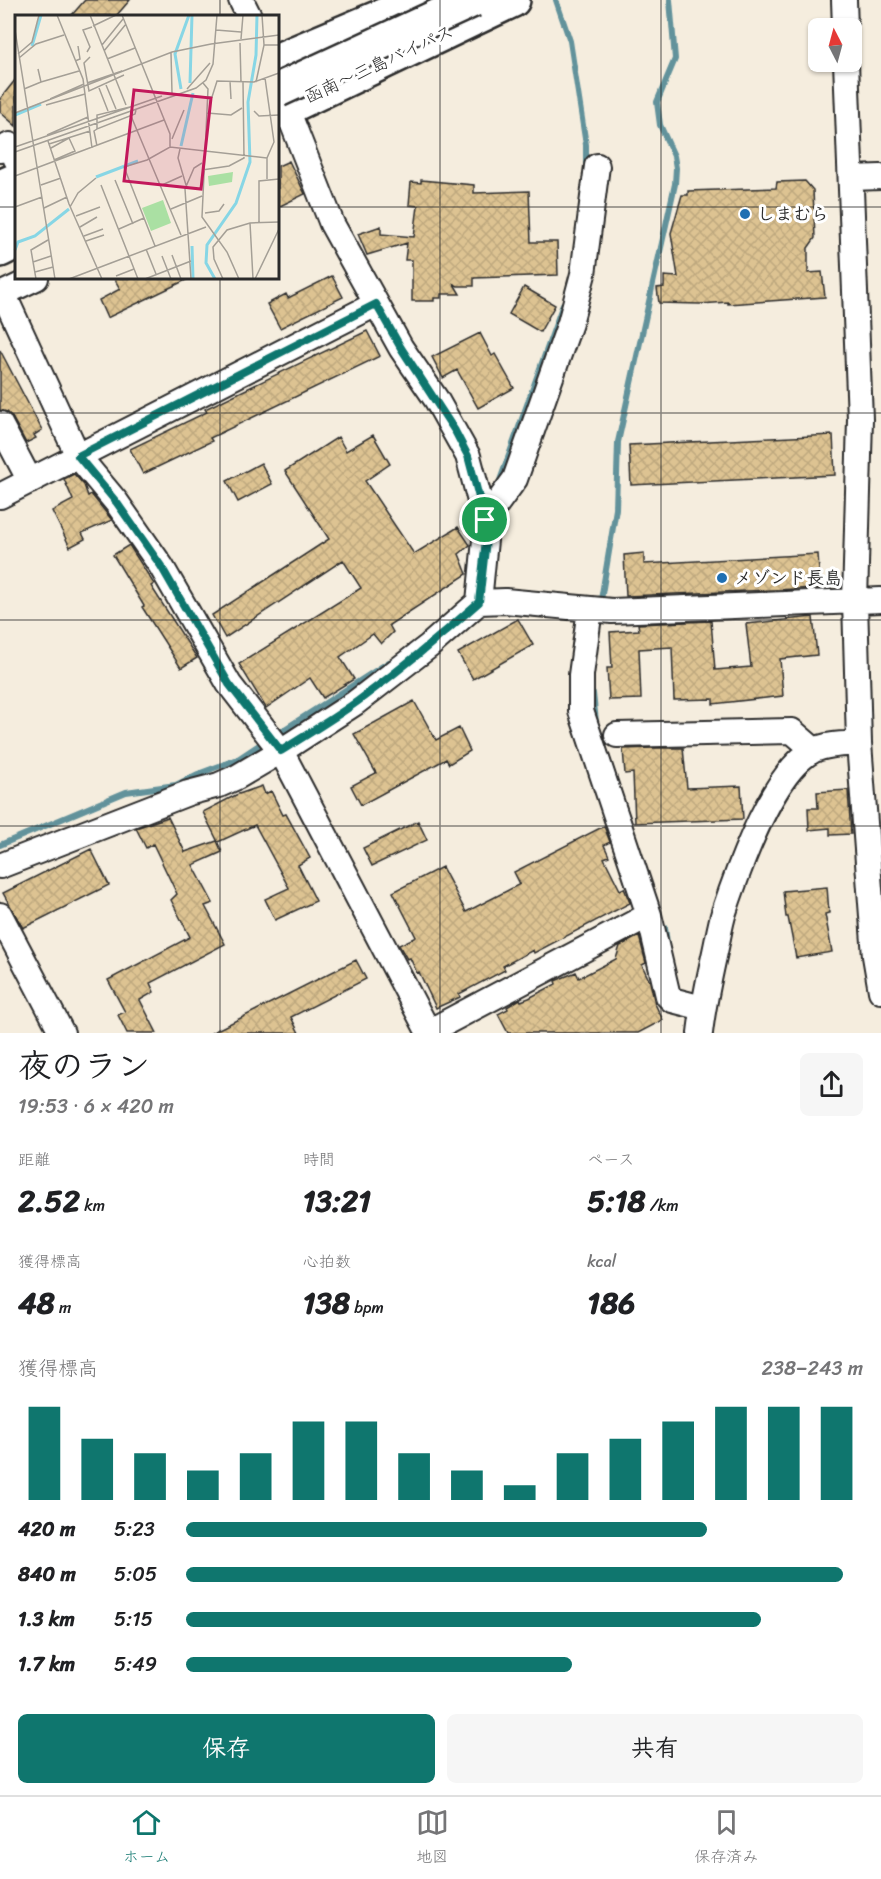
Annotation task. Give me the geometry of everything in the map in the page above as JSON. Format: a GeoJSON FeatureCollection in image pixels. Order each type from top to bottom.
{"type":"FeatureCollection","features":[{"type":"Feature","properties":{"kind":"highway"},"geometry":{"type":"LineString","coordinates":[[279,60],[420,0]]}},
{"type":"Feature","properties":{"kind":"highway"},"geometry":{"type":"LineString","coordinates":[[280,98],[473,0]]}},
{"type":"Feature","properties":{"kind":"highway","name":"函南～三島バイパス"},"geometry":{"type":"LineString","coordinates":[[280,98],[513,0]]}},
{"type":"Feature","properties":{"kind":"highway"},"geometry":{"type":"LineString","coordinates":[[0,188],[15,180]]}},
{"type":"Feature","properties":{"kind":"highway"},"geometry":{"type":"LineString","coordinates":[[0,217],[15,210]]}},
{"type":"Feature","properties":{"kind":"highway"},"geometry":{"type":"LineString","coordinates":[[0,250],[15,242]]}},
{"type":"Feature","properties":{"kind":"street"},"geometry":{"type":"LineString","coordinates":[[241,0],[248,15]]}},
{"type":"Feature","properties":{"kind":"street"},"geometry":{"type":"LineString","coordinates":[[844,0],[845,18]]}},
{"type":"Feature","properties":{"kind":"street"},"geometry":{"type":"LineString","coordinates":[[846,72],[860,419],[855,601],[859,743],[872,822],[875,956],[881,991]]}},
{"type":"Feature","properties":{"kind":"street"},"geometry":{"type":"LineString","coordinates":[[280,98],[332,224],[401,348],[455,431],[468,456],[485,520],[486,540],[479,602]]}},
{"type":"Feature","properties":{"kind":"street"},"geometry":{"type":"LineString","coordinates":[[0,150],[10,145],[15,157]]}},
{"type":"Feature","properties":{"kind":"street"},"geometry":{"type":"LineString","coordinates":[[485,520],[515,479],[570,323],[583,274],[597,166]]}},
{"type":"Feature","properties":{"kind":"street"},"geometry":{"type":"LineString","coordinates":[[851,178],[881,177]]}},
{"type":"Feature","properties":{"kind":"street"},"geometry":{"type":"LineString","coordinates":[[34,279],[1,294],[78,456],[117,503],[161,566],[229,684],[281,751],[429,1032],[649,915]]}},
{"type":"Feature","properties":{"kind":"street"},"geometry":{"type":"LineString","coordinates":[[0,496],[376,304]]}},
{"type":"Feature","properties":{"kind":"street"},"geometry":{"type":"LineString","coordinates":[[0,424],[30,481]]}},
{"type":"Feature","properties":{"kind":"street"},"geometry":{"type":"LineString","coordinates":[[0,866],[188,792],[237,777],[281,751],[381,684],[479,602],[505,601],[612,611],[881,600]]}},
{"type":"Feature","properties":{"kind":"street"},"geometry":{"type":"LineString","coordinates":[[590,609],[581,675],[581,711],[649,915],[668,996],[672,1000],[703,1008]]}},
{"type":"Feature","properties":{"kind":"street"},"geometry":{"type":"LineString","coordinates":[[617,735],[792,731],[814,750]]}},
{"type":"Feature","properties":{"kind":"street"},"geometry":{"type":"LineString","coordinates":[[700,1033],[723,914],[768,804],[796,763],[814,750],[833,745],[859,743]]}},
{"type":"Feature","properties":{"kind":"street"},"geometry":{"type":"LineString","coordinates":[[0,915],[62,1033]]}},
{"type":"Feature","properties":{"kind":"building"},"geometry":{"type":"Polygon","coordinates":[[[85,0],[130,0],[117,15],[72,15],[85,0]]]}},
{"type":"Feature","properties":{"kind":"building"},"geometry":{"type":"Polygon","coordinates":[[[15,80],[15,125],[0,112],[0,99],[15,80]]]}},
{"type":"Feature","properties":{"kind":"building"},"geometry":{"type":"Polygon","coordinates":[[[289,161],[305,194],[279,207],[279,166],[289,161]]]}},
{"type":"Feature","properties":{"kind":"building"},"geometry":{"type":"Polygon","coordinates":[[[421,180],[474,185],[474,193],[529,191],[531,242],[557,242],[558,275],[474,278],[474,286],[454,284],[460,294],[441,294],[441,298],[434,298],[434,301],[412,301],[412,260],[405,260],[407,243],[367,255],[358,234],[381,226],[381,234],[414,237],[418,206],[409,205],[411,182],[421,183],[421,180]]]}},
{"type":"Feature","properties":{"kind":"building","name":"しまむら"},"geometry":{"type":"Polygon","coordinates":[[[805,181],[813,190],[815,238],[808,248],[808,273],[822,272],[825,297],[728,304],[728,302],[659,303],[657,288],[664,287],[664,276],[678,277],[671,233],[682,195],[688,195],[688,191],[776,188],[777,182],[805,181]]]}},
{"type":"Feature","properties":{"kind":"building"},"geometry":{"type":"Polygon","coordinates":[[[332,276],[343,297],[280,328],[267,304],[286,294],[288,298],[332,276]]]}},
{"type":"Feature","properties":{"kind":"building"},"geometry":{"type":"Polygon","coordinates":[[[115,279],[188,279],[107,318],[99,300],[120,289],[115,279]]]}},
{"type":"Feature","properties":{"kind":"building"},"geometry":{"type":"Polygon","coordinates":[[[524,287],[555,305],[540,332],[509,314],[524,287]]]}},
{"type":"Feature","properties":{"kind":"building"},"geometry":{"type":"Polygon","coordinates":[[[367,331],[380,356],[210,438],[212,441],[143,474],[130,449],[207,412],[205,409],[367,331]]]}},
{"type":"Feature","properties":{"kind":"building"},"geometry":{"type":"Polygon","coordinates":[[[480,333],[492,356],[495,354],[514,388],[478,408],[457,370],[443,378],[432,357],[480,333]]]}},
{"type":"Feature","properties":{"kind":"building"},"geometry":{"type":"Polygon","coordinates":[[[0,350],[42,430],[34,435],[36,438],[26,443],[12,417],[0,410],[0,350]]]}},
{"type":"Feature","properties":{"kind":"building"},"geometry":{"type":"Polygon","coordinates":[[[373,435],[390,464],[365,481],[414,554],[458,527],[470,545],[459,554],[467,574],[389,625],[393,632],[381,644],[373,634],[340,657],[354,679],[323,698],[310,678],[266,708],[239,664],[361,588],[343,560],[225,638],[212,615],[329,539],[285,471],[338,437],[346,451],[373,435]]]}},
{"type":"Feature","properties":{"kind":"building"},"geometry":{"type":"Polygon","coordinates":[[[833,435],[835,475],[631,485],[629,445],[833,435]]]}},
{"type":"Feature","properties":{"kind":"building"},"geometry":{"type":"Polygon","coordinates":[[[261,463],[272,484],[238,502],[227,481],[261,463]]]}},
{"type":"Feature","properties":{"kind":"building"},"geometry":{"type":"Polygon","coordinates":[[[74,474],[84,485],[88,496],[91,494],[112,520],[82,533],[85,539],[70,547],[52,511],[73,500],[64,479],[74,474]]]}},
{"type":"Feature","properties":{"kind":"building"},"geometry":{"type":"Polygon","coordinates":[[[129,545],[154,584],[151,586],[197,658],[181,668],[142,607],[144,606],[113,555],[129,545]]]}},
{"type":"Feature","properties":{"kind":"building","name":"メゾンド長島"},"geometry":{"type":"Polygon","coordinates":[[[644,553],[644,564],[818,554],[820,588],[626,596],[624,555],[644,553]]]}},
{"type":"Feature","properties":{"kind":"building"},"geometry":{"type":"Polygon","coordinates":[[[813,617],[817,655],[780,659],[783,696],[713,704],[713,699],[674,700],[672,647],[639,649],[641,699],[609,700],[607,668],[612,668],[610,632],[639,630],[638,624],[711,621],[715,670],[751,667],[746,624],[813,617]]]}},
{"type":"Feature","properties":{"kind":"building"},"geometry":{"type":"Polygon","coordinates":[[[518,619],[533,645],[473,679],[458,653],[518,619]]]}},
{"type":"Feature","properties":{"kind":"building"},"geometry":{"type":"Polygon","coordinates":[[[414,701],[436,740],[459,728],[470,751],[449,764],[446,759],[361,805],[351,786],[376,773],[354,734],[414,701]]]}},
{"type":"Feature","properties":{"kind":"building"},"geometry":{"type":"Polygon","coordinates":[[[683,748],[687,788],[741,786],[743,819],[635,823],[633,773],[625,774],[623,749],[683,748]]]}},
{"type":"Feature","properties":{"kind":"building"},"geometry":{"type":"Polygon","coordinates":[[[262,786],[265,794],[271,791],[310,858],[298,865],[316,901],[275,920],[265,899],[289,888],[255,825],[218,842],[203,812],[236,795],[262,786]]]}},
{"type":"Feature","properties":{"kind":"building"},"geometry":{"type":"Polygon","coordinates":[[[848,790],[851,834],[830,835],[830,828],[809,830],[808,808],[818,808],[817,792],[848,790]]]}},
{"type":"Feature","properties":{"kind":"building"},"geometry":{"type":"Polygon","coordinates":[[[168,817],[185,852],[217,841],[222,852],[193,865],[213,903],[205,906],[225,944],[150,983],[154,992],[140,1000],[157,1033],[127,1033],[118,1015],[125,1012],[108,980],[190,937],[171,900],[177,894],[153,844],[146,848],[136,828],[168,817]]]}},
{"type":"Feature","properties":{"kind":"building"},"geometry":{"type":"Polygon","coordinates":[[[418,821],[427,840],[372,866],[363,848],[418,821]]]}},
{"type":"Feature","properties":{"kind":"building"},"geometry":{"type":"Polygon","coordinates":[[[604,826],[610,842],[604,845],[609,856],[604,858],[620,890],[624,888],[630,903],[534,953],[533,950],[503,966],[505,970],[459,994],[460,997],[436,1008],[419,972],[417,973],[410,958],[407,959],[399,945],[416,937],[393,892],[442,867],[466,912],[520,884],[514,872],[604,826]]]}},
{"type":"Feature","properties":{"kind":"building"},"geometry":{"type":"Polygon","coordinates":[[[91,849],[109,885],[23,928],[3,893],[91,849]]]}},
{"type":"Feature","properties":{"kind":"building"},"geometry":{"type":"Polygon","coordinates":[[[827,887],[829,913],[825,914],[832,952],[796,958],[788,917],[786,917],[783,891],[827,887]]]}},
{"type":"Feature","properties":{"kind":"building"},"geometry":{"type":"Polygon","coordinates":[[[639,936],[646,963],[642,965],[663,1020],[638,1033],[508,1033],[498,1014],[508,1009],[507,1007],[556,984],[555,981],[576,972],[579,978],[616,959],[620,946],[639,936]]]}},
{"type":"Feature","properties":{"kind":"building"},"geometry":{"type":"Polygon","coordinates":[[[356,960],[366,979],[291,1017],[299,1033],[211,1033],[356,960]]]}},
{"type":"Feature","properties":{"kind":"waterway"},"geometry":{"type":"LineString","coordinates":[[556,0],[570,41],[586,145],[586,170]]}},
{"type":"Feature","properties":{"kind":"waterway"},"geometry":{"type":"LineString","coordinates":[[600,606],[616,509],[618,442],[675,184],[674,156],[660,125],[657,102],[675,59],[670,0]]}},
{"type":"Feature","properties":{"kind":"waterway"},"geometry":{"type":"LineString","coordinates":[[498,486],[563,304]]}},
{"type":"Feature","properties":{"kind":"waterway"},"geometry":{"type":"LineString","coordinates":[[274,736],[389,662]]}},
{"type":"Feature","properties":{"kind":"waterway"},"geometry":{"type":"LineString","coordinates":[[593,693],[596,722]]}},
{"type":"Feature","properties":{"kind":"waterway"},"geometry":{"type":"LineString","coordinates":[[0,845],[126,792],[176,785],[238,759],[265,741]]}},
{"type":"Feature","properties":{"kind":"waterway"},"geometry":{"type":"LineString","coordinates":[[665,928],[667,943]]}},
{"type":"Feature","properties":{"kind":"place","name":"しまむら"},"geometry":{"type":"Point","coordinates":[745,214]}},
{"type":"Feature","properties":{"kind":"place","name":"メゾンド長島"},"geometry":{"type":"Point","coordinates":[722,578]}},
{"type":"Feature","properties":{"kind":"route"},"geometry":{"type":"LineString","coordinates":[[376,304],[401,348],[436,399],[468,456],[485,520],[486,540],[479,602],[389,677],[281,751],[229,684],[161,566],[117,503],[78,456],[376,304]]}}]}
